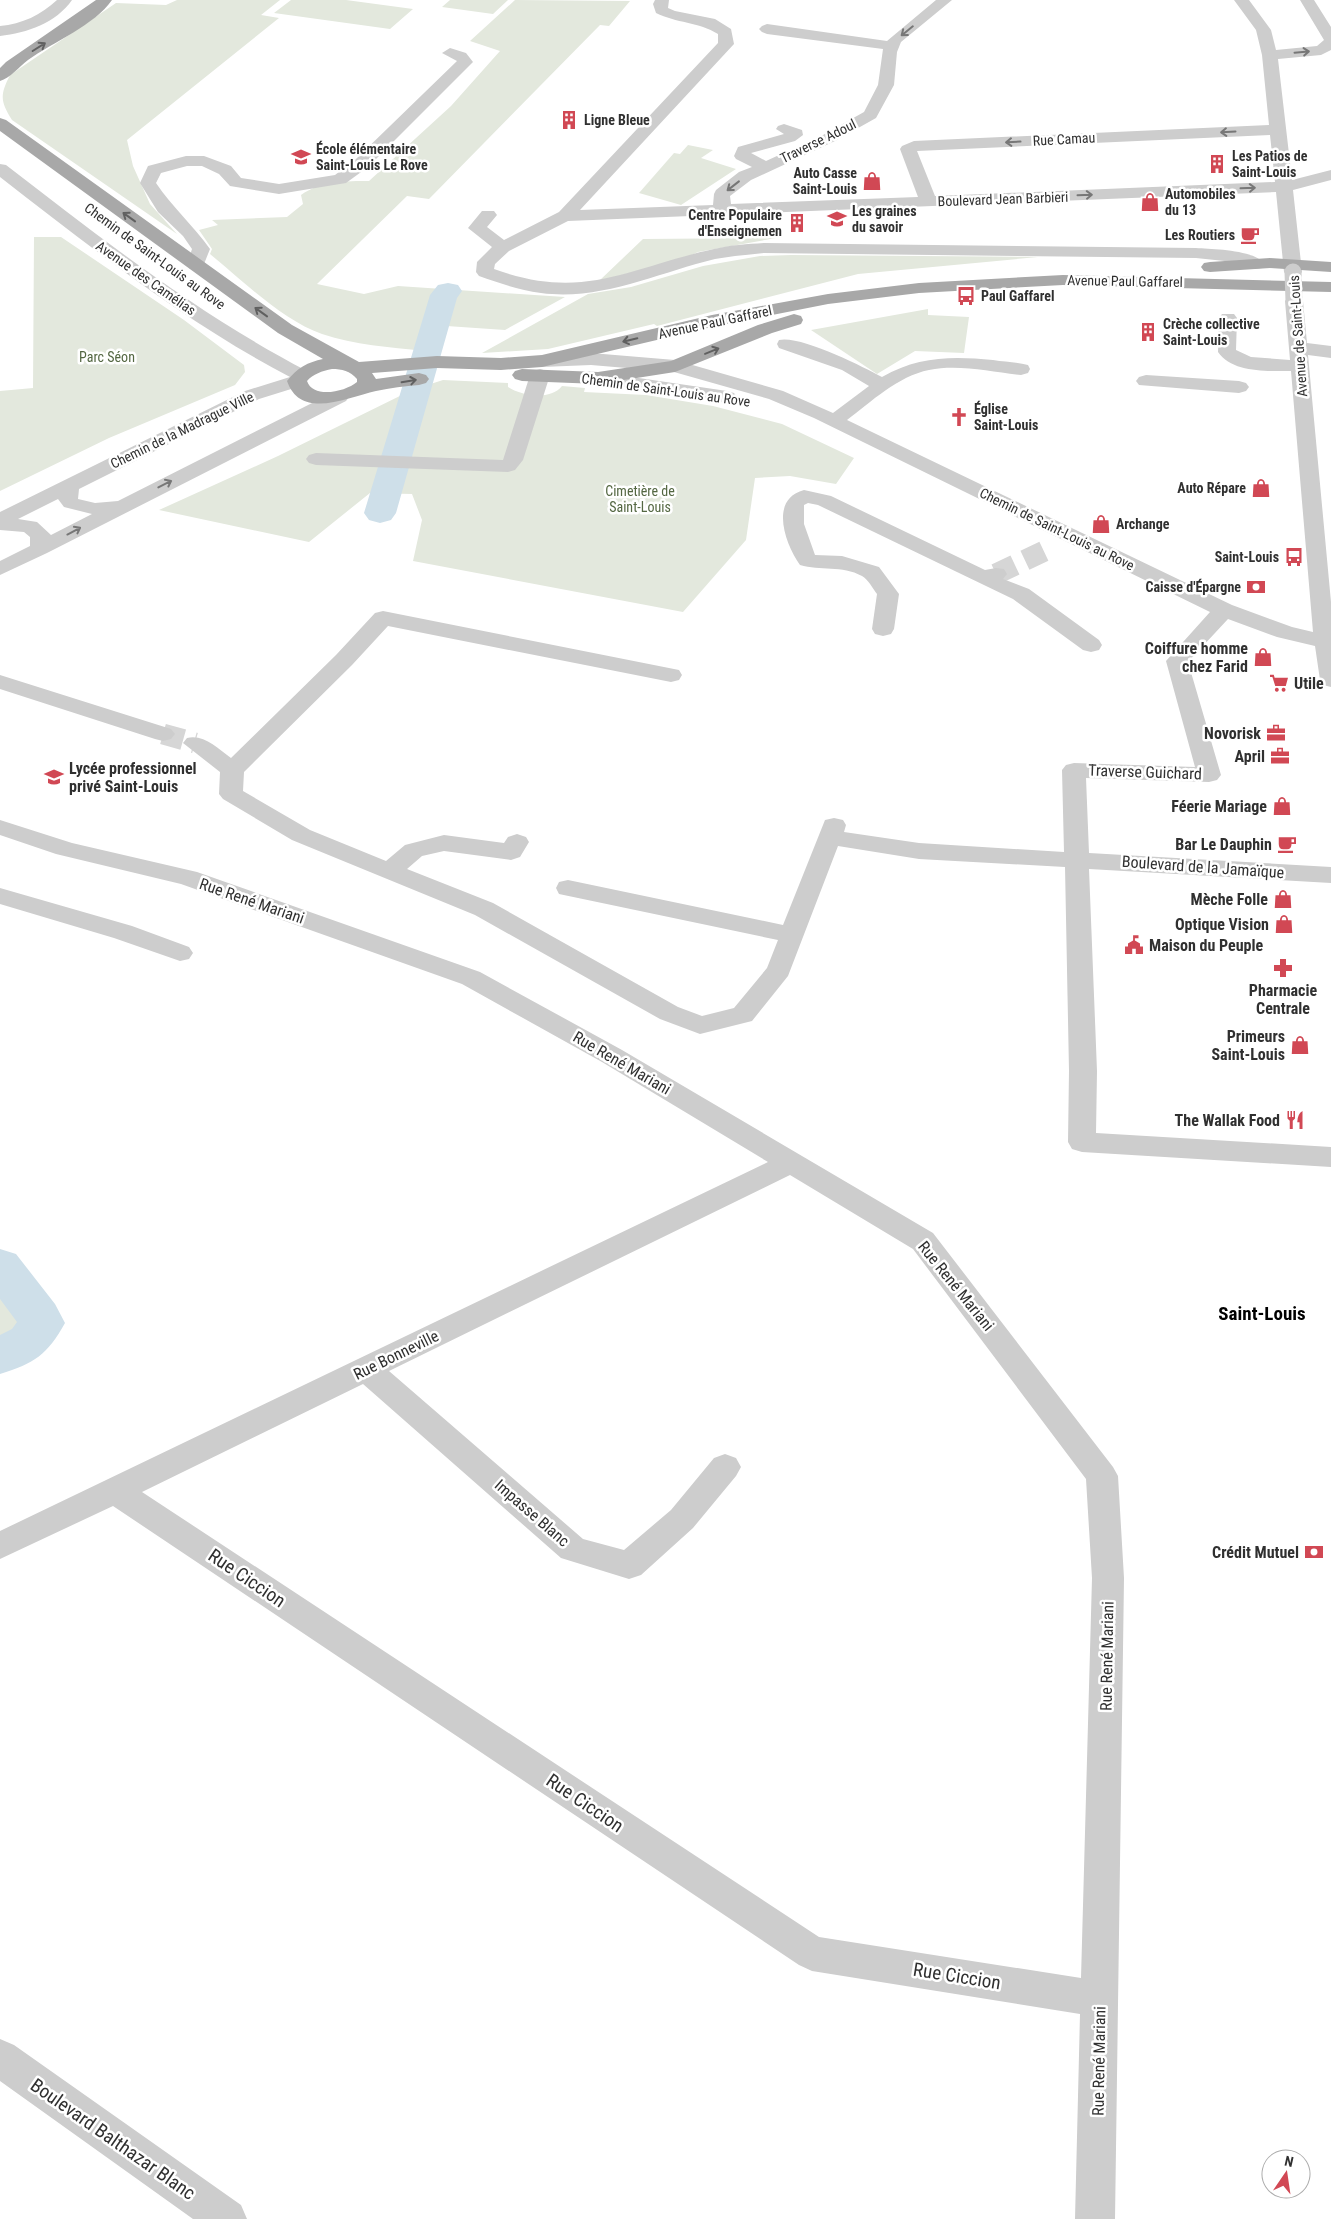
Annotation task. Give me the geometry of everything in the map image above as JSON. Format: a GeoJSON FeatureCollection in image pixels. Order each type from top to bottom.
{"type":"FeatureCollection","features":[{"type":"Feature","properties":{"kind":"main road"},"geometry":{"type":"LineString","coordinates":[[0,58],[66,18],[84,0]]}},
{"type":"Feature","properties":{"kind":"main road"},"geometry":{"type":"LineString","coordinates":[[0,76],[11,65],[88,16],[105,0]]}},
{"type":"Feature","properties":{"kind":"main road","name":"Chemin de Saint-Louis au Rove"},"geometry":{"type":"LineString","coordinates":[[0,122],[191,277],[286,346],[300,376],[298,387],[308,394],[325,398],[339,397],[361,389],[411,380],[495,374],[541,368]]}},
{"type":"Feature","properties":{"kind":"main road"},"geometry":{"type":"LineString","coordinates":[[712,321],[831,288],[931,271],[1091,264],[1221,267],[1256,264],[1293,268],[1331,266]]}},
{"type":"Feature","properties":{"kind":"main road","name":"Chemin de Saint-Louis au Rove"},"geometry":{"type":"LineString","coordinates":[[191,277],[352,366]]}},
{"type":"Feature","properties":{"kind":"main road","name":"Avenue Paul Gaffarel"},"geometry":{"type":"LineString","coordinates":[[541,368],[712,321],[828,299],[919,288],[1063,280],[1331,287]]}},
{"type":"Feature","properties":{"kind":"main road","name":"Avenue Paul Gaffarel"},"geometry":{"type":"LineString","coordinates":[[598,378],[675,366],[765,329],[919,288]]}},
{"type":"Feature","properties":{"kind":"main road","name":"Chemin de Saint-Louis au Rove"},"geometry":{"type":"LineString","coordinates":[[285,329],[330,345],[368,353],[437,362]]}},
{"type":"Feature","properties":{"kind":"main road","name":"Chemin de Saint-Louis au Rove"},"geometry":{"type":"LineString","coordinates":[[300,376],[324,365],[352,366],[437,362],[501,364],[541,368],[598,378]]}},
{"type":"Feature","properties":{"kind":"main road"},"geometry":{"type":"LineString","coordinates":[[352,366],[367,378],[366,384],[361,389]]}},
{"type":"Feature","properties":{"kind":"street"},"geometry":{"type":"LineString","coordinates":[[0,31],[12,30],[36,22],[54,12],[65,0]]}},
{"type":"Feature","properties":{"kind":"street"},"geometry":{"type":"LineString","coordinates":[[662,0],[660,4],[661,10],[671,14],[710,22],[726,32],[726,44],[565,216],[503,248],[486,262],[486,272],[500,278],[547,288],[573,290],[600,287],[653,275],[709,256],[764,248],[1196,253],[1237,258],[1256,264]]}},
{"type":"Feature","properties":{"kind":"street"},"geometry":{"type":"LineString","coordinates":[[767,29],[892,46],[895,40],[945,0]]}},
{"type":"Feature","properties":{"kind":"street","name":"Avenue de Saint-Louis"},"geometry":{"type":"LineString","coordinates":[[1241,0],[1263,30],[1270,55],[1293,268],[1299,357],[1331,680]]}},
{"type":"Feature","properties":{"kind":"street"},"geometry":{"type":"LineString","coordinates":[[1270,55],[1321,50],[1331,41],[1307,0]]}},
{"type":"Feature","properties":{"kind":"street","name":"Traverse Adoul"},"geometry":{"type":"LineString","coordinates":[[722,212],[722,194],[745,176],[829,138],[870,114],[886,85],[889,52],[892,46]]}},
{"type":"Feature","properties":{"kind":"street"},"geometry":{"type":"LineString","coordinates":[[191,277],[201,249],[189,232],[164,208],[148,183],[154,170],[186,161],[204,161],[226,170],[236,182],[279,189],[340,179],[362,163],[465,62],[461,56],[450,53]]}},
{"type":"Feature","properties":{"kind":"street"},"geometry":{"type":"LineString","coordinates":[[742,156],[744,150],[754,145],[785,141],[796,133],[784,129]]}},
{"type":"Feature","properties":{"kind":"street","name":"Rue Camau"},"geometry":{"type":"LineString","coordinates":[[929,202],[908,149],[914,146],[1277,130]]}},
{"type":"Feature","properties":{"kind":"street"},"geometry":{"type":"LineString","coordinates":[[730,144],[742,156],[764,166]]}},
{"type":"Feature","properties":{"kind":"street","name":"Avenue des Camélias"},"geometry":{"type":"LineString","coordinates":[[0,168],[88,238],[216,328],[300,376]]}},
{"type":"Feature","properties":{"kind":"street","name":"Boulevard Jean Barbieri"},"geometry":{"type":"LineString","coordinates":[[722,212],[1283,186],[1331,175]]}},
{"type":"Feature","properties":{"kind":"street"},"geometry":{"type":"LineString","coordinates":[[0,180],[21,185]]}},
{"type":"Feature","properties":{"kind":"street"},"geometry":{"type":"LineString","coordinates":[[565,216],[722,212]]}},
{"type":"Feature","properties":{"kind":"street"},"geometry":{"type":"LineString","coordinates":[[488,215],[477,228],[503,248]]}},
{"type":"Feature","properties":{"kind":"street"},"geometry":{"type":"LineString","coordinates":[[1228,318],[1227,352],[1232,357],[1243,362],[1331,352]]}},
{"type":"Feature","properties":{"kind":"street"},"geometry":{"type":"LineString","coordinates":[[786,344],[849,366],[881,385]]}},
{"type":"Feature","properties":{"kind":"street"},"geometry":{"type":"LineString","coordinates":[[1146,381],[1230,386],[1220,367],[1232,357]]}},
{"type":"Feature","properties":{"kind":"street","name":"Chemin de Saint-Louis au Rove"},"geometry":{"type":"LineString","coordinates":[[541,368],[592,359],[675,366],[776,395],[828,418],[1224,610],[1285,632],[1328,643]]}},
{"type":"Feature","properties":{"kind":"street"},"geometry":{"type":"LineString","coordinates":[[828,418],[881,385],[919,366],[943,363],[1021,369]]}},
{"type":"Feature","properties":{"kind":"street"},"geometry":{"type":"LineString","coordinates":[[316,459],[508,466],[513,460],[541,368]]}},
{"type":"Feature","properties":{"kind":"street","name":"Chemin de la Madrague Ville"},"geometry":{"type":"LineString","coordinates":[[0,520],[252,395],[300,376]]}},
{"type":"Feature","properties":{"kind":"street","name":"Chemin de Saint-Louis au Rove"},"geometry":{"type":"LineString","coordinates":[[598,378],[667,387],[828,418]]}},
{"type":"Feature","properties":{"kind":"street"},"geometry":{"type":"LineString","coordinates":[[0,569],[339,397]]}},
{"type":"Feature","properties":{"kind":"street"},"geometry":{"type":"LineString","coordinates":[[70,484],[67,497],[71,504],[96,509],[122,506]]}},
{"type":"Feature","properties":{"kind":"street"},"geometry":{"type":"LineString","coordinates":[[883,629],[888,594],[871,572],[842,562],[807,561],[796,534],[793,510],[795,502],[804,496],[824,500],[990,576],[1021,594],[1091,645]]}},
{"type":"Feature","properties":{"kind":"street"},"geometry":{"type":"LineString","coordinates":[[0,524],[30,526],[42,535],[40,549]]}},
{"type":"Feature","properties":{"kind":"street"},"geometry":{"type":"LineString","coordinates":[[1053,547],[1076,538]]}},
{"type":"Feature","properties":{"kind":"street","name":"Traverse Guichard"},"geometry":{"type":"LineString","coordinates":[[1076,859],[1074,770],[1209,775],[1177,661],[1224,610]]}},
{"type":"Feature","properties":{"kind":"street"},"geometry":{"type":"LineString","coordinates":[[568,888],[792,935],[779,970],[742,1015],[700,1025],[669,1013],[484,909],[301,835],[231,794],[232,770],[344,660],[383,618],[671,675]]}},
{"type":"Feature","properties":{"kind":"street"},"geometry":{"type":"LineString","coordinates":[[0,682],[163,734]]}},
{"type":"Feature","properties":{"kind":"street"},"geometry":{"type":"LineString","coordinates":[[195,743],[232,770]]}},
{"type":"Feature","properties":{"kind":"street","name":"Rue René Mariani"},"geometry":{"type":"LineString","coordinates":[[0,827],[65,849],[188,878],[472,978],[620,1061],[922,1241],[1036,1386],[1102,1476],[1108,1578],[1095,2219]]}},
{"type":"Feature","properties":{"kind":"street","name":"Boulevard de la Jamaïque"},"geometry":{"type":"LineString","coordinates":[[792,935],[832,831],[919,851],[1331,875]]}},
{"type":"Feature","properties":{"kind":"street"},"geometry":{"type":"LineString","coordinates":[[389,871],[414,850],[444,843],[511,852],[517,842]]}},
{"type":"Feature","properties":{"kind":"street"},"geometry":{"type":"LineString","coordinates":[[1076,859],[1082,1071],[1082,1142],[1331,1157]]}},
{"type":"Feature","properties":{"kind":"street"},"geometry":{"type":"LineString","coordinates":[[0,896],[123,932],[180,953]]}},
{"type":"Feature","properties":{"kind":"street","name":"Rue Bonneville"},"geometry":{"type":"LineString","coordinates":[[0,1546],[791,1163]]}},
{"type":"Feature","properties":{"kind":"street","name":"Impasse Blanc"},"geometry":{"type":"LineString","coordinates":[[366,1369],[573,1549],[629,1565],[682,1519],[725,1467]]}},
{"type":"Feature","properties":{"kind":"street","name":"Rue Ciccion"},"geometry":{"type":"LineString","coordinates":[[114,1490],[812,1954],[1100,1999]]}},
{"type":"Feature","properties":{"kind":"street","name":"Boulevard Balthazar Blanc"},"geometry":{"type":"LineString","coordinates":[[0,2058],[227,2219]]}},
{"type":"Feature","properties":{"kind":"green space"},"geometry":{"type":"Polygon","coordinates":[[[177,0],[280,0],[261,15],[279,18],[127,140],[133,166],[150,204],[177,234],[12,120],[3,103],[3,93],[10,75],[116,3],[166,5],[177,0]]]}},
{"type":"Feature","properties":{"kind":"green space"},"geometry":{"type":"Polygon","coordinates":[[[291,0],[346,0],[413,9],[390,29],[274,13],[291,0]]]}},
{"type":"Feature","properties":{"kind":"green space"},"geometry":{"type":"Polygon","coordinates":[[[450,0],[508,0],[493,14],[442,7],[450,0]]]}},
{"type":"Feature","properties":{"kind":"green space"},"geometry":{"type":"Polygon","coordinates":[[[515,0],[630,1],[609,26],[600,25],[429,199],[407,196],[317,284],[364,294],[398,286],[565,297],[505,330],[432,325],[424,351],[385,347],[334,338],[307,328],[277,309],[210,254],[212,249],[199,230],[218,225],[212,220],[287,217],[303,204],[301,195],[308,190],[325,184],[369,181],[451,106],[500,51],[470,41],[515,0]]]}},
{"type":"Feature","properties":{"kind":"green space"},"geometry":{"type":"Polygon","coordinates":[[[688,145],[713,150],[701,158],[736,169],[681,205],[639,193],[674,153],[680,154],[688,145]]]}},
{"type":"Feature","properties":{"kind":"green space","name":"Parc Séon"},"geometry":{"type":"Polygon","coordinates":[[[34,237],[61,237],[184,320],[244,365],[245,372],[235,385],[109,438],[0,491],[0,391],[33,388],[34,237]]]}},
{"type":"Feature","properties":{"kind":"green space"},"geometry":{"type":"Polygon","coordinates":[[[776,238],[698,252],[684,259],[599,281],[643,239],[776,238]]]}},
{"type":"Feature","properties":{"kind":"green space"},"geometry":{"type":"Polygon","coordinates":[[[760,256],[1038,257],[858,274],[657,326],[654,324],[548,349],[482,353],[588,294],[631,287],[703,266],[760,256]]]}},
{"type":"Feature","properties":{"kind":"green space"},"geometry":{"type":"Polygon","coordinates":[[[928,309],[928,315],[969,317],[964,353],[915,351],[877,374],[811,330],[928,309]]]}},
{"type":"Feature","properties":{"kind":"green space","name":"Cimetière de Saint-Louis"},"geometry":{"type":"Polygon","coordinates":[[[443,380],[508,383],[508,387],[514,390],[536,396],[550,394],[562,386],[585,388],[584,392],[646,395],[713,406],[782,424],[854,458],[836,484],[790,476],[755,478],[746,540],[683,612],[413,561],[422,520],[412,494],[370,493],[309,542],[159,510],[278,456],[412,390],[443,380]]]}},
{"type":"Feature","properties":{"kind":"green space"},"geometry":{"type":"Polygon","coordinates":[[[0,1290],[31,1331],[0,1346],[0,1290]]]}},
{"type":"Feature","properties":{"kind":"waterway"},"geometry":{"type":"LineString","coordinates":[[380,513],[444,295],[448,291]]}},
{"type":"Feature","properties":{"kind":"waterway"},"geometry":{"type":"LineString","coordinates":[[0,1266],[39,1316],[42,1323],[28,1342],[0,1356]]}},
{"type":"Feature","properties":{"kind":"tunnel"},"geometry":{"type":"LineString","coordinates":[[996,574],[1053,547]]}},
{"type":"Feature","properties":{"kind":"tunnel"},"geometry":{"type":"LineString","coordinates":[[163,734],[195,743]]}},
{"type":"Feature","properties":{"kind":"place","name":"Ligne Bleue"},"geometry":{"type":"Point","coordinates":[569,120]}},
{"type":"Feature","properties":{"kind":"place","name":"École élémentaire Saint-Louis Le Rove"},"geometry":{"type":"Point","coordinates":[301,157]}},
{"type":"Feature","properties":{"kind":"place","name":"Les Patios de Saint-Louis"},"geometry":{"type":"Point","coordinates":[1217,164]}},
{"type":"Feature","properties":{"kind":"place","name":"Auto Casse Saint-Louis"},"geometry":{"type":"Point","coordinates":[872,181]}},
{"type":"Feature","properties":{"kind":"place","name":"Automobiles du 13"},"geometry":{"type":"Point","coordinates":[1150,202]}},
{"type":"Feature","properties":{"kind":"place","name":"Les graines du savoir"},"geometry":{"type":"Point","coordinates":[837,219]}},
{"type":"Feature","properties":{"kind":"place","name":"Centre Populaire d'Enseignemen"},"geometry":{"type":"Point","coordinates":[797,223]}},
{"type":"Feature","properties":{"kind":"place","name":"Les Routiers"},"geometry":{"type":"Point","coordinates":[1250,235]}},
{"type":"Feature","properties":{"kind":"place","name":"Paul Gaffarel"},"geometry":{"type":"Point","coordinates":[966,296]}},
{"type":"Feature","properties":{"kind":"place","name":"Crèche collective Saint-Louis"},"geometry":{"type":"Point","coordinates":[1148,332]}},
{"type":"Feature","properties":{"kind":"place","name":"Église Saint-Louis"},"geometry":{"type":"Point","coordinates":[959,417]}},
{"type":"Feature","properties":{"kind":"place","name":"Auto Répare"},"geometry":{"type":"Point","coordinates":[1261,488]}},
{"type":"Feature","properties":{"kind":"place","name":"Archange"},"geometry":{"type":"Point","coordinates":[1101,524]}},
{"type":"Feature","properties":{"kind":"place","name":"Saint-Louis"},"geometry":{"type":"Point","coordinates":[1294,557]}},
{"type":"Feature","properties":{"kind":"place","name":"Caisse d'Épargne"},"geometry":{"type":"Point","coordinates":[1256,587]}},
{"type":"Feature","properties":{"kind":"place","name":"Coiffure homme chez Farid"},"geometry":{"type":"Point","coordinates":[1263,657]}},
{"type":"Feature","properties":{"kind":"place","name":"Utile"},"geometry":{"type":"Point","coordinates":[1279,683]}},
{"type":"Feature","properties":{"kind":"place","name":"Novorisk"},"geometry":{"type":"Point","coordinates":[1276,733]}},
{"type":"Feature","properties":{"kind":"place","name":"April"},"geometry":{"type":"Point","coordinates":[1280,756]}},
{"type":"Feature","properties":{"kind":"place","name":"Lycée professionnel privé Saint-Louis"},"geometry":{"type":"Point","coordinates":[54,777]}},
{"type":"Feature","properties":{"kind":"place","name":"Féerie Mariage"},"geometry":{"type":"Point","coordinates":[1282,806]}},
{"type":"Feature","properties":{"kind":"place","name":"Bar Le Dauphin"},"geometry":{"type":"Point","coordinates":[1287,844]}},
{"type":"Feature","properties":{"kind":"place","name":"Mèche Folle"},"geometry":{"type":"Point","coordinates":[1283,899]}},
{"type":"Feature","properties":{"kind":"place","name":"Optique Vision"},"geometry":{"type":"Point","coordinates":[1284,924]}},
{"type":"Feature","properties":{"kind":"place","name":"Maison du Peuple"},"geometry":{"type":"Point","coordinates":[1134,945]}},
{"type":"Feature","properties":{"kind":"place","name":"Pharmacie Centrale"},"geometry":{"type":"Point","coordinates":[1283,968]}},
{"type":"Feature","properties":{"kind":"place","name":"Primeurs Saint-Louis"},"geometry":{"type":"Point","coordinates":[1300,1045]}},
{"type":"Feature","properties":{"kind":"place","name":"The Wallak Food"},"geometry":{"type":"Point","coordinates":[1295,1120]}},
{"type":"Feature","properties":{"kind":"place","name":"Crédit Mutuel"},"geometry":{"type":"Point","coordinates":[1314,1552]}},
{"type":"Feature","properties":{"kind":"district","name":"Saint-Louis"},"geometry":{"type":"Point","coordinates":[1262,1313]}}]}
